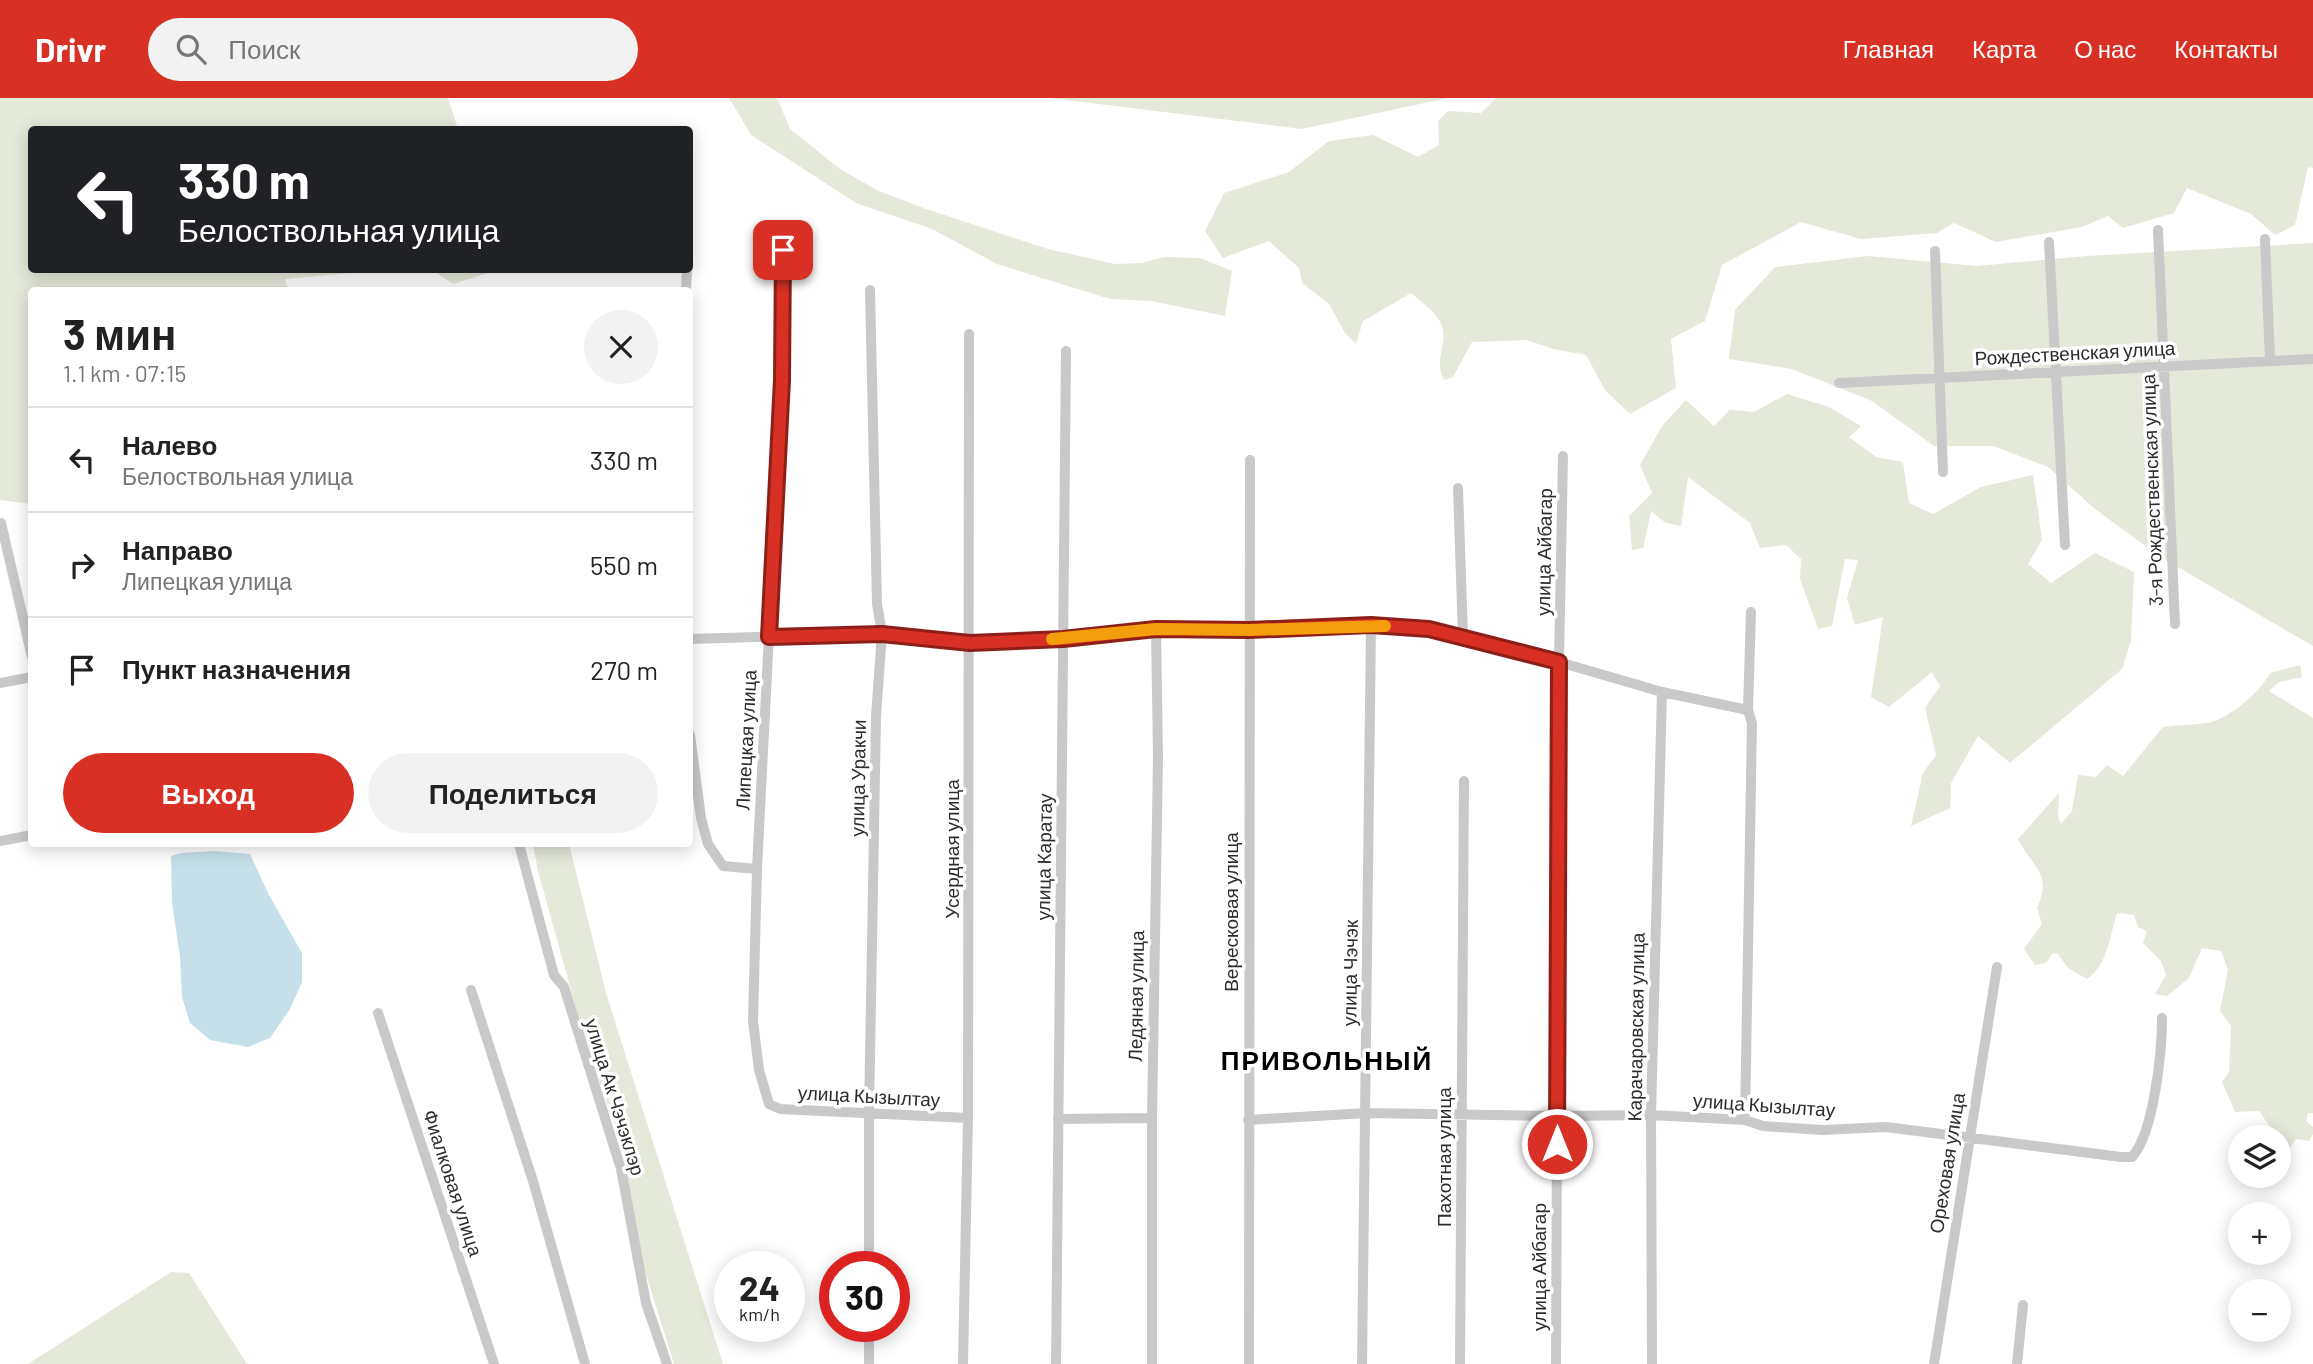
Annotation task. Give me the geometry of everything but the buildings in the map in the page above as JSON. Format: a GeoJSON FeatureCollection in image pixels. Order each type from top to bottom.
{"type":"FeatureCollection","features":[{"type":"Feature","properties":{"kind":"street","name":"3-я Рождественская улица"},"geometry":{"type":"LineString","coordinates":[[2158,230],[2175,624]]}},
{"type":"Feature","properties":{"kind":"street"},"geometry":{"type":"LineString","coordinates":[[2265,239],[2270,361]]}},
{"type":"Feature","properties":{"kind":"street"},"geometry":{"type":"LineString","coordinates":[[2049,242],[2064,545]]}},
{"type":"Feature","properties":{"kind":"street","name":"Липецкая улица"},"geometry":{"type":"LineString","coordinates":[[769,1104],[759,1070],[753,1021],[757,869],[782,380],[783,250]]}},
{"type":"Feature","properties":{"kind":"street"},"geometry":{"type":"LineString","coordinates":[[1935,251],[1943,472]]}},
{"type":"Feature","properties":{"kind":"street","name":"улица Уракчи"},"geometry":{"type":"LineString","coordinates":[[869,1251],[876,716],[882,634],[877,604],[870,290]]}},
{"type":"Feature","properties":{"kind":"street","name":"Усердная улица"},"geometry":{"type":"LineString","coordinates":[[962,1364],[968,1118],[969,334]]}},
{"type":"Feature","properties":{"kind":"street","name":"улица Каратау"},"geometry":{"type":"LineString","coordinates":[[1056,1364],[1066,351]]}},
{"type":"Feature","properties":{"kind":"street","name":"Рождественская улица"},"geometry":{"type":"LineString","coordinates":[[1839,383],[2313,359]]}},
{"type":"Feature","properties":{"kind":"street","name":"улица Айбагар"},"geometry":{"type":"LineString","coordinates":[[1556,1364],[1559,662],[1563,456]]}},
{"type":"Feature","properties":{"kind":"street","name":"Вересковая улица"},"geometry":{"type":"LineString","coordinates":[[1250,460],[1250,1364]]}},
{"type":"Feature","properties":{"kind":"street"},"geometry":{"type":"LineString","coordinates":[[1458,488],[1464,638]]}},
{"type":"Feature","properties":{"kind":"street"},"geometry":{"type":"LineString","coordinates":[[1,523],[28,640]]}},
{"type":"Feature","properties":{"kind":"street"},"geometry":{"type":"LineString","coordinates":[[1745,1120],[1752,723],[1748,710],[1751,612]]}},
{"type":"Feature","properties":{"kind":"street"},"geometry":{"type":"LineString","coordinates":[[693,639],[882,634],[970,643],[1063,639],[1156,629],[1249,630],[1371,625],[1429,629],[1662,692],[1748,710]]}},
{"type":"Feature","properties":{"kind":"street","name":"улица Чэчэк"},"geometry":{"type":"LineString","coordinates":[[1362,1364],[1371,625]]}},
{"type":"Feature","properties":{"kind":"street","name":"Ледяная улица"},"geometry":{"type":"LineString","coordinates":[[1152,1364],[1152,1118],[1158,757],[1156,629]]}},
{"type":"Feature","properties":{"kind":"street"},"geometry":{"type":"LineString","coordinates":[[0,683],[28,678]]}},
{"type":"Feature","properties":{"kind":"street","name":"Карачаровская улица"},"geometry":{"type":"LineString","coordinates":[[1652,1364],[1651,1115],[1662,692]]}},
{"type":"Feature","properties":{"kind":"street"},"geometry":{"type":"LineString","coordinates":[[693,758],[701,818],[708,844],[723,866],[757,869]]}},
{"type":"Feature","properties":{"kind":"street","name":"Пахотная улица"},"geometry":{"type":"LineString","coordinates":[[1460,1364],[1464,782]]}},
{"type":"Feature","properties":{"kind":"street"},"geometry":{"type":"LineString","coordinates":[[0,841],[28,836]]}},
{"type":"Feature","properties":{"kind":"street","name":"улица Ак Чэчэклэр"},"geometry":{"type":"LineString","coordinates":[[520,847],[554,975],[564,987],[621,1169],[646,1303],[667,1364]]}},
{"type":"Feature","properties":{"kind":"street","name":"Ореховая улица"},"geometry":{"type":"LineString","coordinates":[[1934,1364],[1997,967]]}},
{"type":"Feature","properties":{"kind":"street"},"geometry":{"type":"LineString","coordinates":[[471,990],[533,1181],[585,1364]]}},
{"type":"Feature","properties":{"kind":"street","name":"Фиалковая улица"},"geometry":{"type":"LineString","coordinates":[[378,1013],[494,1364]]}},
{"type":"Feature","properties":{"kind":"street","name":"улица Кызылтау"},"geometry":{"type":"LineString","coordinates":[[1248,1120],[1367,1113],[1651,1115],[1745,1120],[1763,1126],[1822,1130],[1886,1127],[2132,1157],[2147,1133],[2162,1041],[2162,1018]]}},
{"type":"Feature","properties":{"kind":"street","name":"улица Кызылтау"},"geometry":{"type":"LineString","coordinates":[[769,1104],[780,1109],[968,1118]]}},
{"type":"Feature","properties":{"kind":"street"},"geometry":{"type":"LineString","coordinates":[[1059,1119],[1152,1118]]}},
{"type":"Feature","properties":{"kind":"street"},"geometry":{"type":"LineString","coordinates":[[2017,1364],[2023,1306]]}},
{"type":"Feature","properties":{"kind":"street"},"geometry":{"type":"LineString","coordinates":[[869,1342],[869,1364]]}},
{"type":"Feature","properties":{"kind":"shaded area"},"geometry":{"type":"Polygon","coordinates":[[[0,98],[448,98],[457,126],[28,126],[28,273],[350,273],[285,279],[288,287],[28,287],[28,504],[0,500],[0,98]]]}},
{"type":"Feature","properties":{"kind":"shaded area"},"geometry":{"type":"Polygon","coordinates":[[[729,98],[775,98],[790,129],[840,169],[877,190],[923,208],[1048,249],[1115,264],[1142,263],[1164,257],[1200,258],[1232,271],[1225,316],[1151,301],[1110,299],[997,264],[932,229],[856,203],[751,135],[729,98]]]}},
{"type":"Feature","properties":{"kind":"shaded area"},"geometry":{"type":"Polygon","coordinates":[[[1050,98],[1448,98],[1302,129],[1050,98]]]}},
{"type":"Feature","properties":{"kind":"shaded area"},"geometry":{"type":"Polygon","coordinates":[[[1496,98],[2313,98],[2313,168],[2308,167],[2295,225],[2275,235],[2251,214],[2187,188],[2174,213],[2123,228],[2108,216],[2082,227],[1996,242],[1954,223],[1937,233],[1861,239],[1801,222],[1722,265],[1705,321],[1671,339],[1676,388],[1630,414],[1605,390],[1586,355],[1553,349],[1527,340],[1472,342],[1453,377],[1444,380],[1440,366],[1442,326],[1433,312],[1411,293],[1363,321],[1356,344],[1345,333],[1329,304],[1302,283],[1299,268],[1269,241],[1223,258],[1205,231],[1224,193],[1289,172],[1329,141],[1373,135],[1418,157],[1439,145],[1438,121],[1448,111],[1481,113],[1496,98]]]}},
{"type":"Feature","properties":{"kind":"shaded area"},"geometry":{"type":"Polygon","coordinates":[[[2313,243],[2313,646],[2159,556],[2095,509],[2048,467],[1993,446],[1934,446],[1872,401],[1792,369],[1729,359],[1735,310],[1775,267],[1868,256],[1977,266],[2087,256],[2313,243]]]}},
{"type":"Feature","properties":{"kind":"shaded area"},"geometry":{"type":"Polygon","coordinates":[[[436,273],[488,273],[453,284],[436,273]]]}},
{"type":"Feature","properties":{"kind":"shaded area"},"geometry":{"type":"Polygon","coordinates":[[[1787,394],[1829,407],[1861,426],[1849,437],[1876,457],[1903,462],[1909,503],[1933,514],[1981,487],[2033,475],[2042,540],[2028,564],[2051,583],[2095,553],[2134,572],[2131,641],[2122,669],[2010,763],[1978,736],[1951,783],[1950,808],[1911,826],[1923,773],[1936,755],[1925,708],[1940,686],[1932,672],[1889,707],[1871,697],[1883,617],[1855,625],[1847,598],[1858,560],[1845,559],[1832,626],[1818,629],[1800,579],[1801,559],[1786,545],[1760,548],[1750,523],[1688,477],[1681,526],[1666,523],[1651,511],[1643,548],[1632,550],[1629,516],[1652,493],[1640,465],[1662,426],[1686,400],[1714,426],[1730,410],[1754,412],[1787,394]]]}},
{"type":"Feature","properties":{"kind":"shaded area"},"geometry":{"type":"Polygon","coordinates":[[[2300,665],[2302,677],[2279,682],[2269,691],[2313,718],[2313,1113],[2308,1113],[2306,1121],[2313,1127],[2313,1134],[2309,1141],[2296,1139],[2291,1147],[2291,1125],[2269,1125],[2259,1111],[2235,1112],[2222,1082],[2229,1072],[2231,1026],[2220,1011],[2228,970],[2221,951],[2202,948],[2189,978],[2167,996],[2155,994],[2166,975],[2161,961],[2143,943],[2147,931],[2138,927],[2134,915],[2117,913],[2104,957],[2087,979],[2068,968],[2058,954],[2053,953],[2046,963],[2035,965],[2024,949],[2042,924],[2037,908],[2043,887],[2042,879],[2018,839],[2059,793],[2058,817],[2061,824],[2072,811],[2078,775],[2096,777],[2107,765],[2123,776],[2163,727],[2215,721],[2243,704],[2270,673],[2300,665]]]}},
{"type":"Feature","properties":{"kind":"shaded area"},"geometry":{"type":"Polygon","coordinates":[[[534,847],[570,847],[606,993],[723,1364],[674,1364],[639,1252],[621,1143],[585,1041],[534,847]]]}},
{"type":"Feature","properties":{"kind":"shaded area"},"geometry":{"type":"Polygon","coordinates":[[[171,1272],[189,1273],[247,1364],[28,1364],[171,1272]]]}},
{"type":"Feature","properties":{"kind":"water"},"geometry":{"type":"Polygon","coordinates":[[[215,851],[250,854],[269,895],[302,953],[302,982],[290,1009],[270,1038],[248,1047],[210,1040],[190,1023],[182,997],[180,957],[172,903],[171,856],[215,851]]]}},
{"type":"Feature","properties":{"kind":"slow traffic"},"geometry":{"type":"LineString","coordinates":[[1052,639],[1156,629],[1249,630],[1385,626]]}},
{"type":"Feature","properties":{"kind":"district","name":"ПРИВОЛЬНЫЙ"},"geometry":{"type":"Point","coordinates":[1327,1061]}},
{"type":"Feature","properties":{"kind":"route"},"geometry":{"type":"LineString","coordinates":[[783,250],[782,380],[769,637],[882,634],[970,643],[1063,639],[1156,629],[1249,630],[1371,625],[1429,629],[1559,662],[1557,1144]]}}]}
